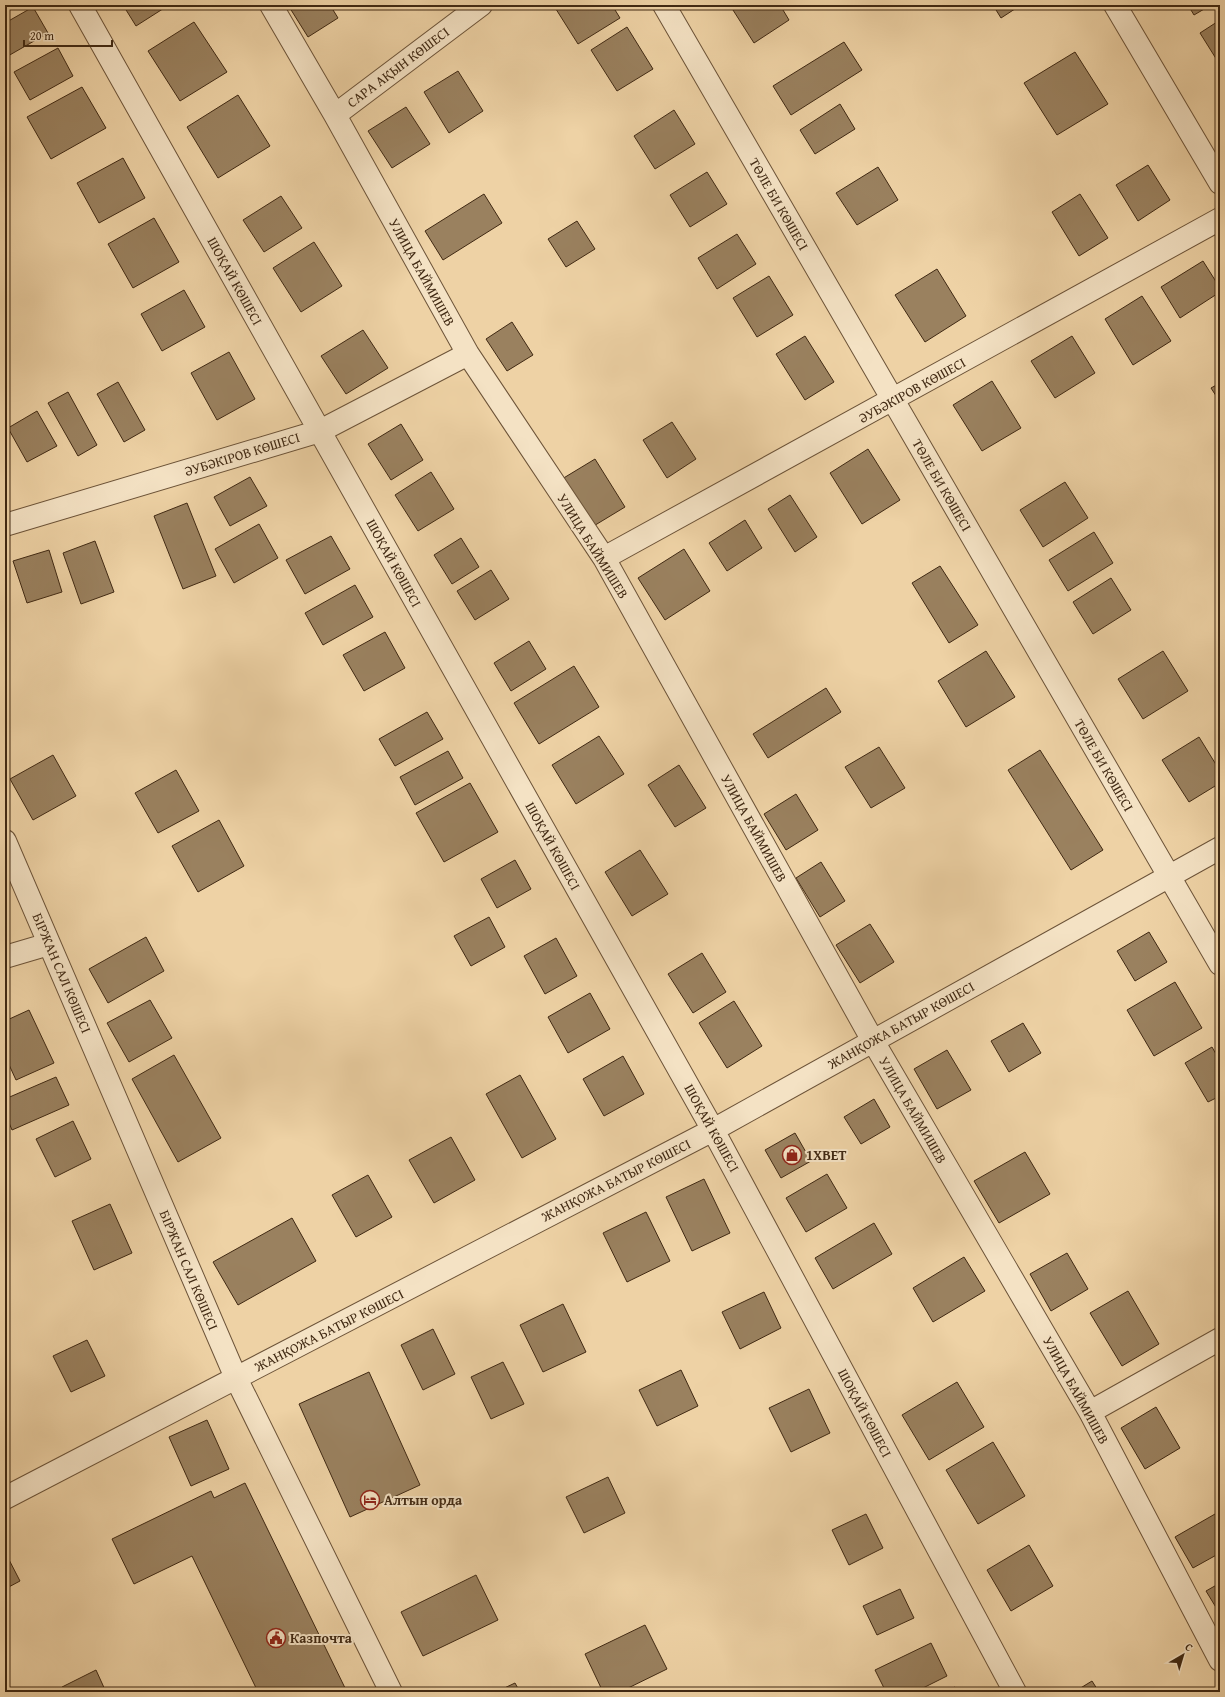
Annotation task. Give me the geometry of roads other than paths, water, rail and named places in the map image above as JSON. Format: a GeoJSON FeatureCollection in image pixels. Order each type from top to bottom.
{"type":"FeatureCollection","features":[{"type":"Feature","properties":{"kind":"street","name":"ШОҚАЙ КӨШЕСІ"},"geometry":{"type":"LineString","coordinates":[[80,5],[713,1130],[1015,1692]]}},
{"type":"Feature","properties":{"kind":"street","name":"УЛИЦА БАЙМИШЕВ"},"geometry":{"type":"LineString","coordinates":[[271,5],[335,115],[468,354],[604,558],[873,1041],[1090,1412],[1220,1660]]}},
{"type":"Feature","properties":{"kind":"street","name":"САРА АҚЫН КӨШЕСІ"},"geometry":{"type":"LineString","coordinates":[[335,115],[481,5]]}},
{"type":"Feature","properties":{"kind":"street","name":"ТӨЛЕ БИ КӨШЕСІ"},"geometry":{"type":"LineString","coordinates":[[664,5],[1220,964]]}},
{"type":"Feature","properties":{"kind":"street"},"geometry":{"type":"LineString","coordinates":[[1115,5],[1220,183]]}},
{"type":"Feature","properties":{"kind":"street","name":"ӘУБӘКІРОВ КӨШЕСІ"},"geometry":{"type":"LineString","coordinates":[[604,558],[1220,219]]}},
{"type":"Feature","properties":{"kind":"street","name":"ӘУБӘКІРОВ КӨШЕСІ"},"geometry":{"type":"LineString","coordinates":[[5,525],[320,431],[468,354]]}},
{"type":"Feature","properties":{"kind":"street","name":"БІРЖАН САЛ КӨШЕСІ"},"geometry":{"type":"LineString","coordinates":[[5,841],[236,1378],[391,1692]]}},
{"type":"Feature","properties":{"kind":"street","name":"ЖАНҚОЖА БАТЫР КӨШЕСІ"},"geometry":{"type":"LineString","coordinates":[[5,1498],[713,1130],[1220,848]]}},
{"type":"Feature","properties":{"kind":"street"},"geometry":{"type":"LineString","coordinates":[[5,957],[49,944]]}},
{"type":"Feature","properties":{"kind":"street"},"geometry":{"type":"LineString","coordinates":[[1090,1412],[1220,1339]]}},
{"type":"Feature","properties":{"kind":"place","name":"1XBET"},"geometry":{"type":"Point","coordinates":[792,1155]}},
{"type":"Feature","properties":{"kind":"place","name":"Алтын орда"},"geometry":{"type":"Point","coordinates":[370,1500]}},
{"type":"Feature","properties":{"kind":"place","name":"Казпочта"},"geometry":{"type":"Point","coordinates":[276,1638]}}]}
